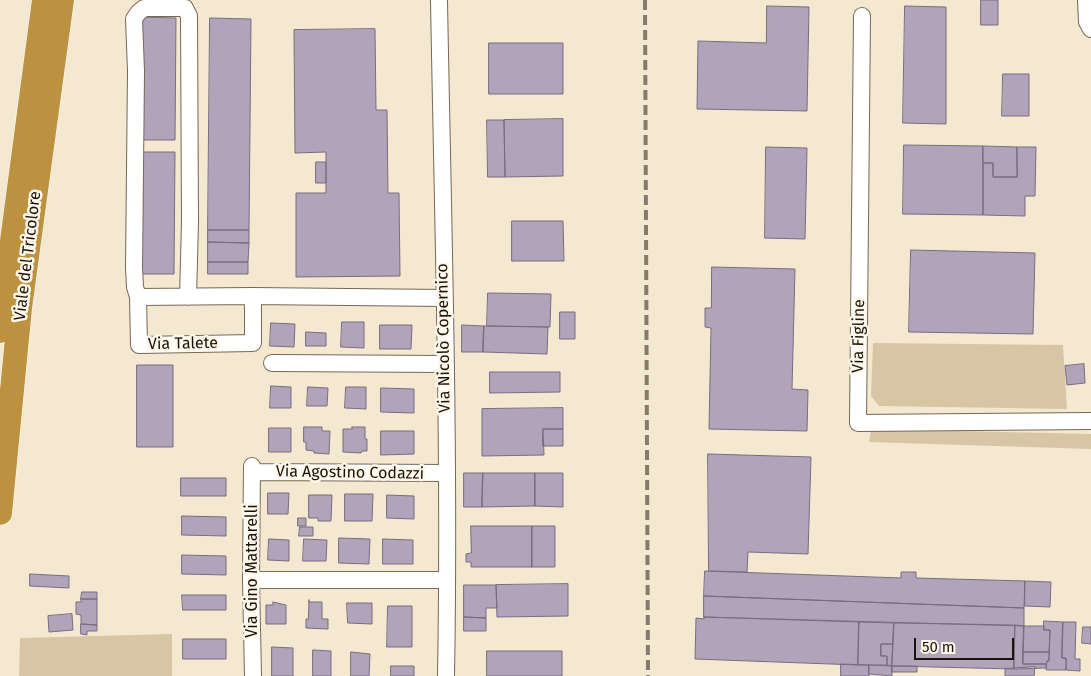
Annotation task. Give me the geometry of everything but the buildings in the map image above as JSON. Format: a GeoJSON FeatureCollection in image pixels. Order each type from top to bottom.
{"type":"FeatureCollection","features":[{"type":"Feature","properties":{"kind":"highway","name":"Viale del Tricolore"},"geometry":{"type":"LineString","coordinates":[[0,331],[44,0]]}},
{"type":"Feature","properties":{"kind":"highway","name":"Viale del Tricolore"},"geometry":{"type":"LineString","coordinates":[[0,513],[20,308],[62,0]]}},
{"type":"Feature","properties":{"kind":"street","name":"Via Nicolò Copernico"},"geometry":{"type":"LineString","coordinates":[[439,0],[445,364],[446,676]]}},
{"type":"Feature","properties":{"kind":"street"},"geometry":{"type":"LineString","coordinates":[[1086,0],[1087,22],[1091,29]]}},
{"type":"Feature","properties":{"kind":"street"},"geometry":{"type":"LineString","coordinates":[[188,297],[190,232],[189,16],[185,8],[144,8],[140,10],[134,19],[136,71],[134,268],[138,297],[444,298]]}},
{"type":"Feature","properties":{"kind":"street","name":"Via Figline"},"geometry":{"type":"LineString","coordinates":[[862,16],[858,423],[1091,421]]}},
{"type":"Feature","properties":{"kind":"street","name":"Via Talete"},"geometry":{"type":"LineString","coordinates":[[138,297],[139,345],[253,343],[253,296]]}},
{"type":"Feature","properties":{"kind":"street"},"geometry":{"type":"LineString","coordinates":[[272,363],[445,364]]}},
{"type":"Feature","properties":{"kind":"street","name":"Via Agostino Codazzi"},"geometry":{"type":"LineString","coordinates":[[253,469],[446,473]]}},
{"type":"Feature","properties":{"kind":"street","name":"Via Gino Mattarelli"},"geometry":{"type":"LineString","coordinates":[[253,469],[251,580],[253,676]]}},
{"type":"Feature","properties":{"kind":"street"},"geometry":{"type":"LineString","coordinates":[[251,580],[447,580]]}},
{"type":"Feature","properties":{"kind":"shaded area"},"geometry":{"type":"Polygon","coordinates":[[[873,343],[1063,345],[1067,409],[879,406],[871,396],[873,343]]]}},
{"type":"Feature","properties":{"kind":"shaded area"},"geometry":{"type":"Polygon","coordinates":[[[871,430],[1091,434],[1091,449],[869,442],[871,430]]]}},
{"type":"Feature","properties":{"kind":"shaded area"},"geometry":{"type":"Polygon","coordinates":[[[172,634],[172,676],[19,676],[20,638],[172,634]]]}},
{"type":"Feature","properties":{"kind":"railway"},"geometry":{"type":"LineString","coordinates":[[645,0],[648,676]]}}]}
